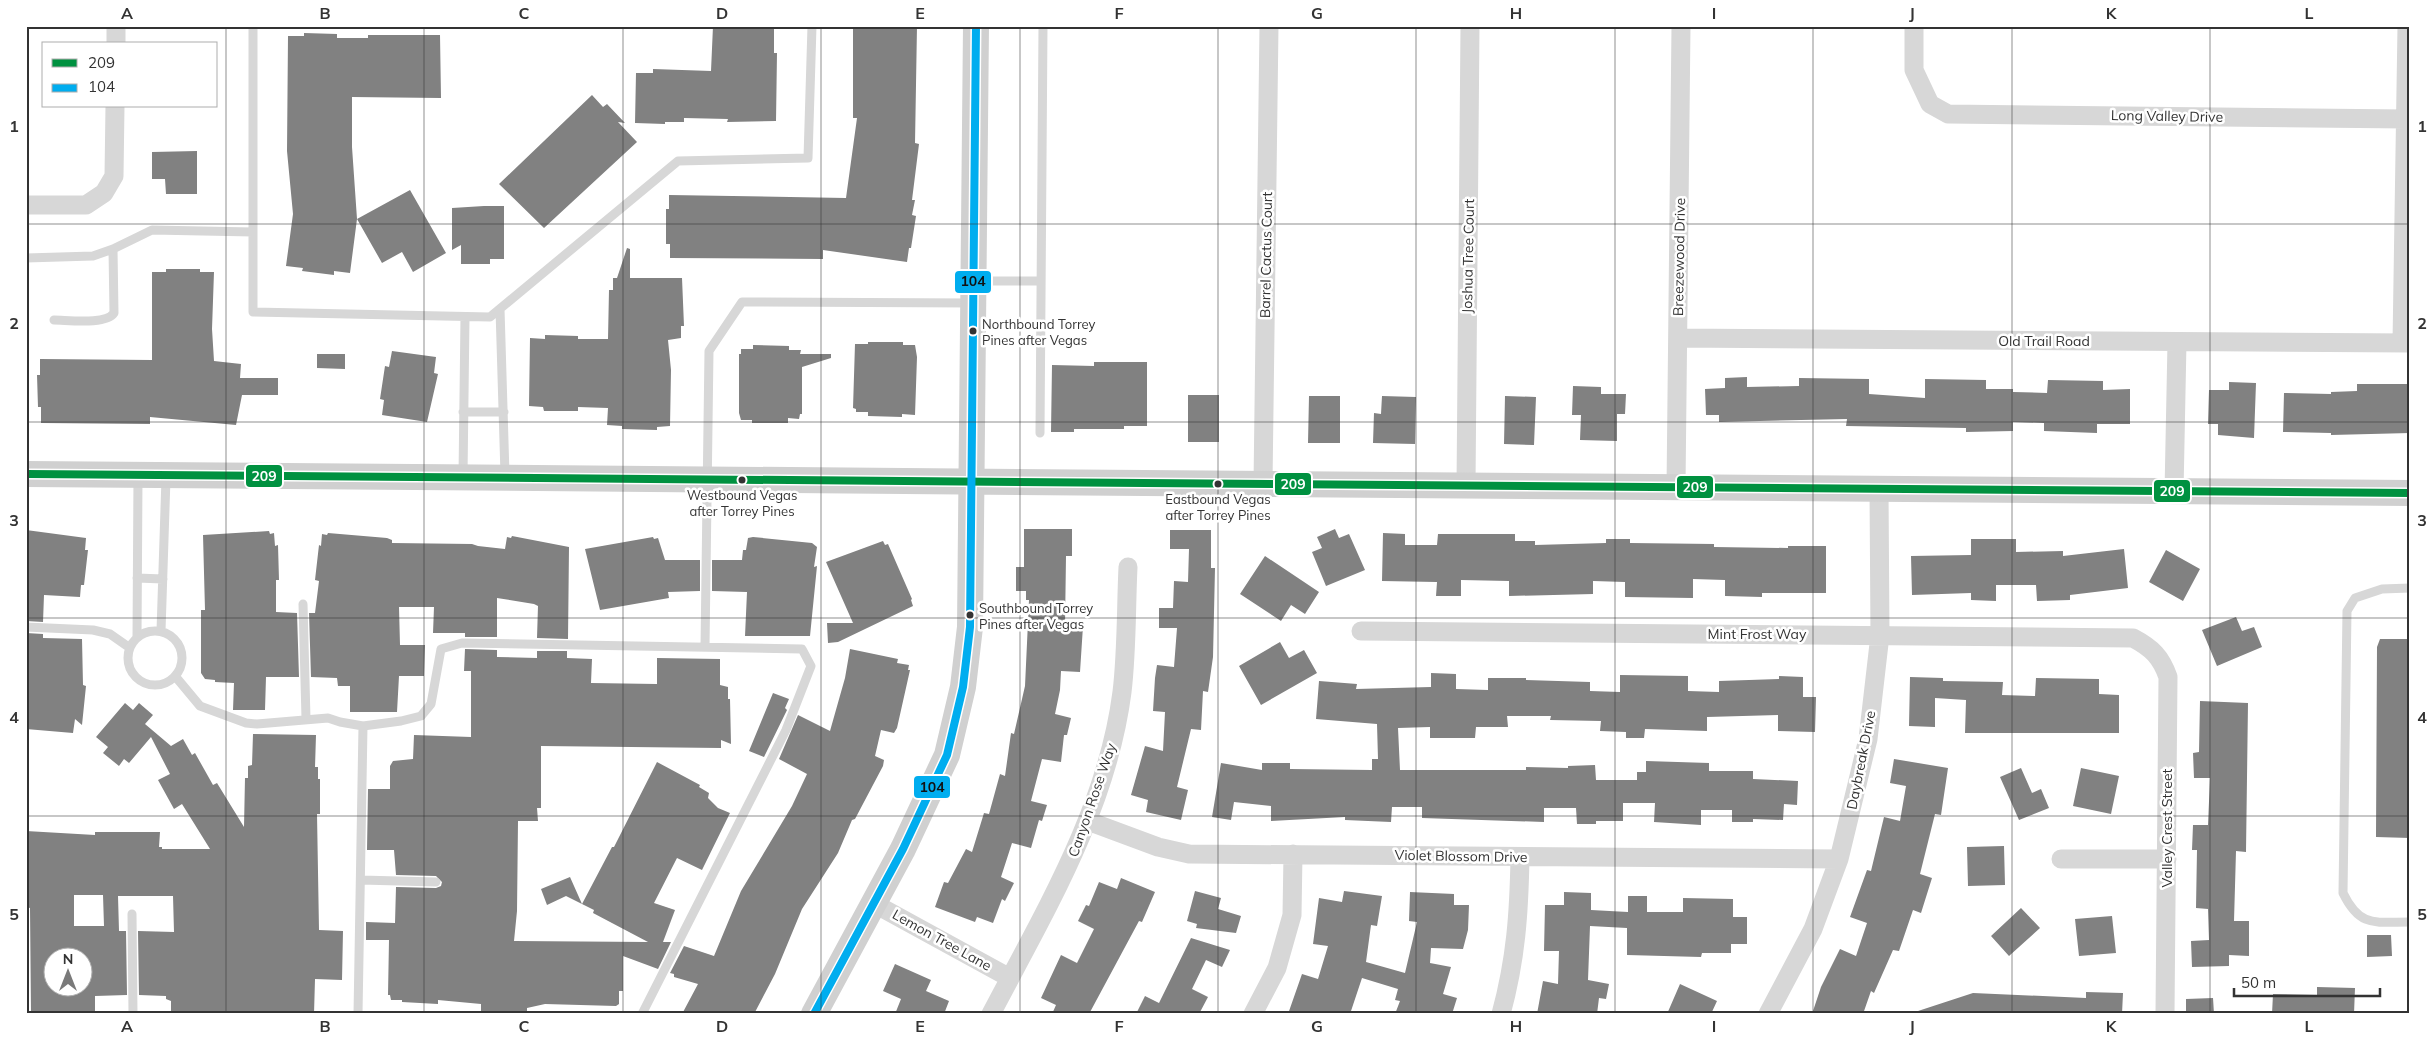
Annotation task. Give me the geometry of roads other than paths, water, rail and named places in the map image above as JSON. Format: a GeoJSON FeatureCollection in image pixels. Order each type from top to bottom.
{"type":"FeatureCollection","features":[{"type":"Feature","properties":{"kind":"main road"},"geometry":{"type":"LineString","coordinates":[[814,1014],[929,795],[947,754],[959,707],[966,667],[970,627],[976,26]]}},
{"type":"Feature","properties":{"kind":"main road"},"geometry":{"type":"LineString","coordinates":[[26,474],[2410,494]]}},
{"type":"Feature","properties":{"kind":"street"},"geometry":{"type":"LineString","coordinates":[[116,26],[116,42]]}},
{"type":"Feature","properties":{"kind":"street","name":"Barrel Cactus Court"},"geometry":{"type":"LineString","coordinates":[[1263,484],[1269,26]]}},
{"type":"Feature","properties":{"kind":"street","name":"Joshua Tree Court"},"geometry":{"type":"LineString","coordinates":[[1466,486],[1470,26]]}},
{"type":"Feature","properties":{"kind":"street","name":"Breezewood Drive"},"geometry":{"type":"LineString","coordinates":[[1676,488],[1681,26]]}},
{"type":"Feature","properties":{"kind":"street","name":"Long Valley Drive"},"geometry":{"type":"LineString","coordinates":[[1914,26],[1914,70],[1930,104],[1948,114],[2406,119]]}},
{"type":"Feature","properties":{"kind":"street"},"geometry":{"type":"LineString","coordinates":[[2406,343],[2407,26]]}},
{"type":"Feature","properties":{"kind":"street"},"geometry":{"type":"LineString","coordinates":[[26,205],[86,206],[104,192],[114,176],[115,108]]}},
{"type":"Feature","properties":{"kind":"street","name":"Old Trail Road"},"geometry":{"type":"LineString","coordinates":[[1678,338],[2406,343]]}},
{"type":"Feature","properties":{"kind":"street"},"geometry":{"type":"LineString","coordinates":[[2174,492],[2177,342]]}},
{"type":"Feature","properties":{"kind":"street","name":"Daybreak Drive"},"geometry":{"type":"LineString","coordinates":[[1768,1014],[1813,929],[1839,860],[1868,739],[1880,635],[1879,489]]}},
{"type":"Feature","properties":{"kind":"street","name":"Canyon Rose Way"},"geometry":{"type":"LineString","coordinates":[[991,1014],[1065,875],[1088,821],[1112,743],[1122,691],[1128,567]]}},
{"type":"Feature","properties":{"kind":"street","name":"Mint Frost Way"},"geometry":{"type":"LineString","coordinates":[[1361,631],[2133,638],[2150,647]]}},
{"type":"Feature","properties":{"kind":"street","name":"Valley Crest Street"},"geometry":{"type":"LineString","coordinates":[[2150,647],[2162,662],[2168,678],[2166,1014]]}},
{"type":"Feature","properties":{"kind":"street","name":"Violet Blossom Drive"},"geometry":{"type":"LineString","coordinates":[[1088,821],[1158,846],[1190,854],[1839,860]]}},
{"type":"Feature","properties":{"kind":"street"},"geometry":{"type":"LineString","coordinates":[[1253,1014],[1277,968],[1292,914],[1294,854]]}},
{"type":"Feature","properties":{"kind":"street"},"geometry":{"type":"LineString","coordinates":[[1501,1014],[1512,974],[1519,921],[1520,857]]}},
{"type":"Feature","properties":{"kind":"street"},"geometry":{"type":"LineString","coordinates":[[2061,858],[2167,859]]}},
{"type":"Feature","properties":{"kind":"street","name":"Lemon Tree Lane"},"geometry":{"type":"LineString","coordinates":[[873,903],[1010,978]]}},
{"type":"Feature","properties":{"kind":"lane"},"geometry":{"type":"LineString","coordinates":[[253,26],[253,312],[465,317],[490,317],[678,161],[808,158],[812,26]]}},
{"type":"Feature","properties":{"kind":"lane"},"geometry":{"type":"LineString","coordinates":[[1040,433],[1043,26]]}},
{"type":"Feature","properties":{"kind":"lane"},"geometry":{"type":"LineString","coordinates":[[26,258],[93,256],[113,249],[152,230],[253,232]]}},
{"type":"Feature","properties":{"kind":"lane"},"geometry":{"type":"LineString","coordinates":[[54,320],[104,320],[112,316],[114,313],[113,249]]}},
{"type":"Feature","properties":{"kind":"lane"},"geometry":{"type":"LineString","coordinates":[[705,647],[709,351],[742,302],[972,292],[1041,281]]}},
{"type":"Feature","properties":{"kind":"lane"},"geometry":{"type":"LineString","coordinates":[[500,309],[505,478]]}},
{"type":"Feature","properties":{"kind":"lane"},"geometry":{"type":"LineString","coordinates":[[464,478],[465,317]]}},
{"type":"Feature","properties":{"kind":"lane"},"geometry":{"type":"LineString","coordinates":[[464,412],[504,412]]}},
{"type":"Feature","properties":{"kind":"lane"},"geometry":{"type":"LineString","coordinates":[[137,638],[138,475]]}},
{"type":"Feature","properties":{"kind":"lane"},"geometry":{"type":"LineString","coordinates":[[161,631],[166,475]]}},
{"type":"Feature","properties":{"kind":"lane"},"geometry":{"type":"LineString","coordinates":[[137,578],[163,579]]}},
{"type":"Feature","properties":{"kind":"lane"},"geometry":{"type":"LineString","coordinates":[[2410,588],[2382,589],[2354,598],[2347,611],[2343,892],[2350,907],[2367,922],[2410,922]]}},
{"type":"Feature","properties":{"kind":"lane"},"geometry":{"type":"LineString","coordinates":[[303,604],[306,719]]}},
{"type":"Feature","properties":{"kind":"lane"},"geometry":{"type":"LineString","coordinates":[[26,627],[93,630],[110,634],[130,648]]}},
{"type":"Feature","properties":{"kind":"lane"},"geometry":{"type":"LineString","coordinates":[[150,631],[161,631],[174,638],[182,652],[180,669],[175,676],[159,685],[149,685],[141,681],[129,666],[130,648],[137,638],[150,631]]}},
{"type":"Feature","properties":{"kind":"lane"},"geometry":{"type":"LineString","coordinates":[[175,676],[200,706],[246,723],[256,724],[328,718],[363,726],[401,721],[421,716],[431,704],[441,649],[462,644],[802,649],[811,666],[786,730],[642,1014]]}},
{"type":"Feature","properties":{"kind":"lane"},"geometry":{"type":"LineString","coordinates":[[358,1014],[363,726]]}},
{"type":"Feature","properties":{"kind":"lane"},"geometry":{"type":"LineString","coordinates":[[361,880],[436,882]]}},
{"type":"Feature","properties":{"kind":"lane"},"geometry":{"type":"LineString","coordinates":[[132,914],[134,1014]]}},
{"type":"Feature","properties":{"kind":"place","name":"Northbound Torrey Pines after Vegas"},"geometry":{"type":"Point","coordinates":[973,331]}},
{"type":"Feature","properties":{"kind":"place","name":"Westbound Vegas after Torrey Pines"},"geometry":{"type":"Point","coordinates":[742,480]}},
{"type":"Feature","properties":{"kind":"place","name":"Eastbound Vegas after Torrey Pines"},"geometry":{"type":"Point","coordinates":[1218,484]}},
{"type":"Feature","properties":{"kind":"place","name":"Southbound Torrey Pines after Vegas"},"geometry":{"type":"Point","coordinates":[970,615]}}]}
